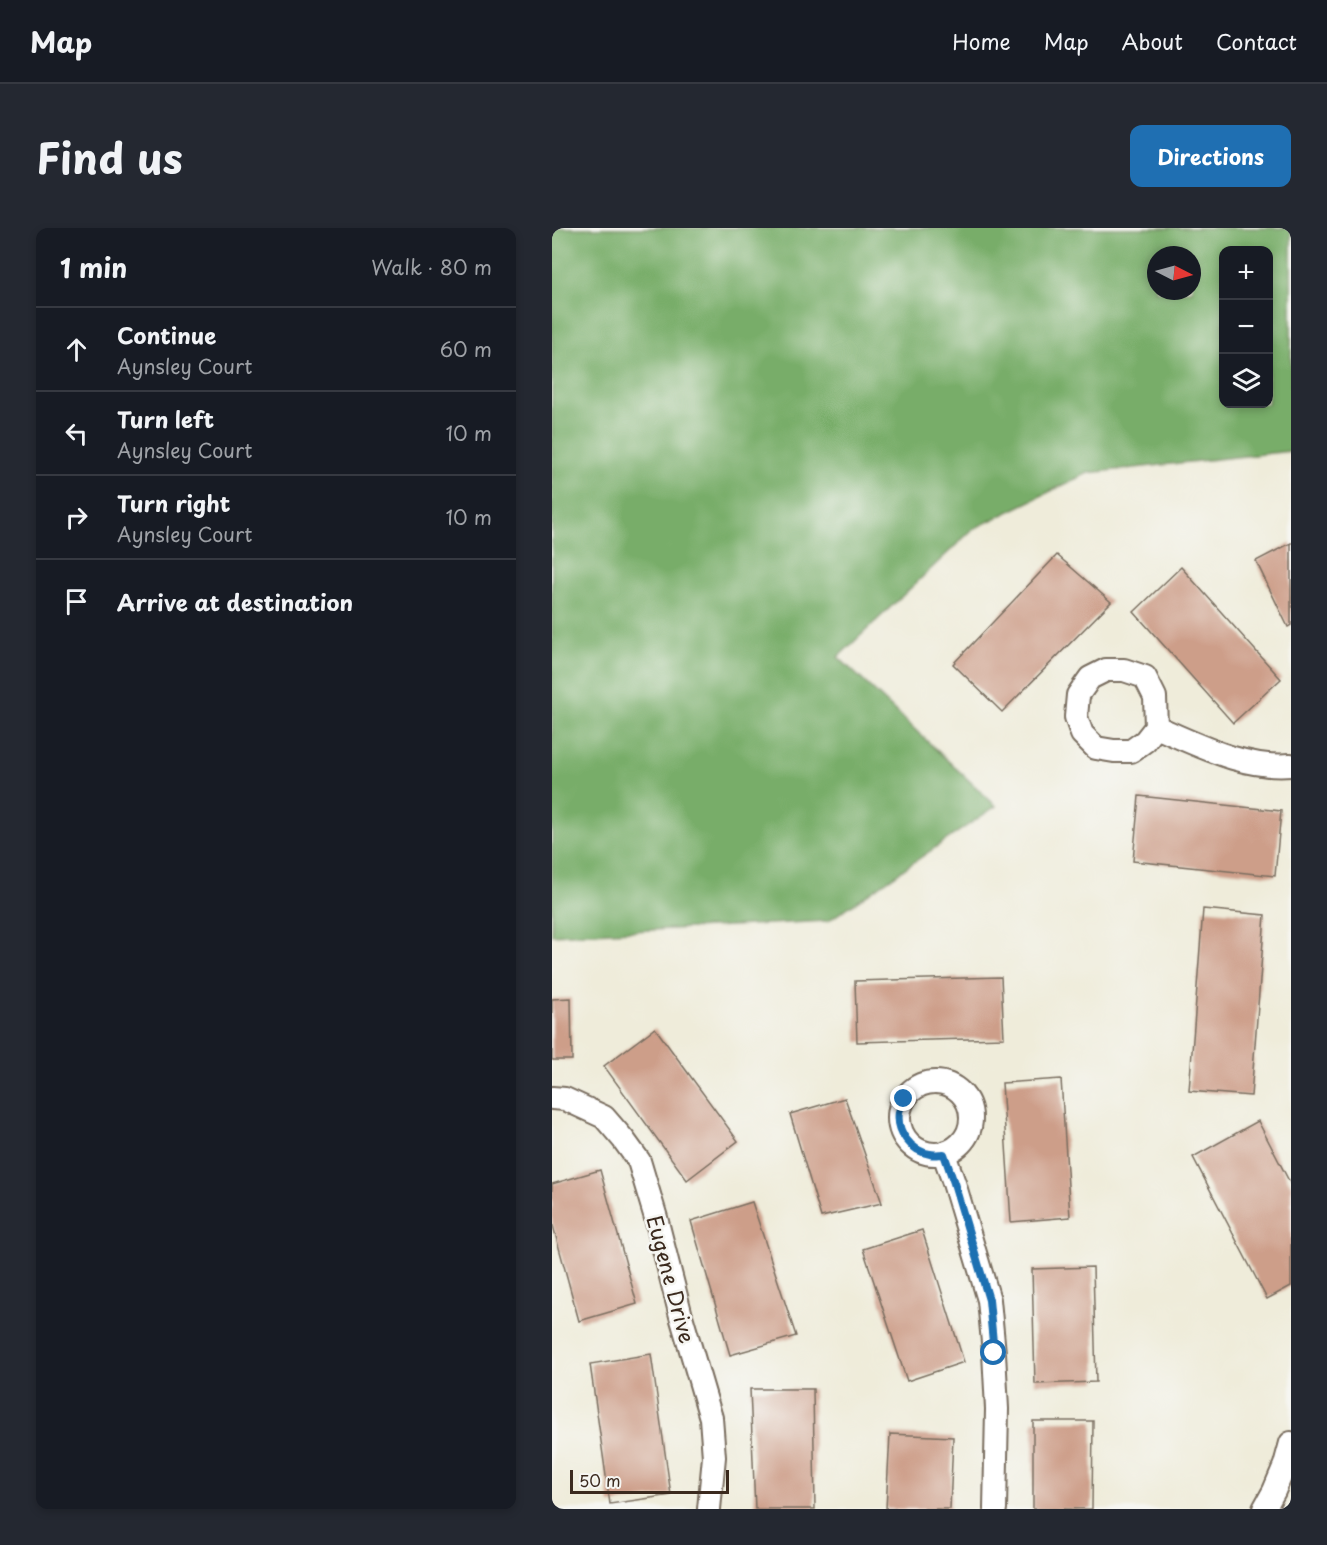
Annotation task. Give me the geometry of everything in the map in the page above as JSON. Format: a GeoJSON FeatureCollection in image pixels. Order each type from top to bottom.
{"type":"FeatureCollection","features":[{"type":"Feature","properties":{"kind":"street"},"geometry":{"type":"LineString","coordinates":[[1156,727],[1241,761],[1291,765]]}},
{"type":"Feature","properties":{"kind":"street","name":"Eugene Drive"},"geometry":{"type":"LineString","coordinates":[[552,1098],[565,1100],[604,1117],[639,1161],[711,1418],[714,1457],[709,1509]]}},
{"type":"Feature","properties":{"kind":"street"},"geometry":{"type":"LineString","coordinates":[[944,1154],[989,1300],[997,1409],[995,1509]]}},
{"type":"Feature","properties":{"kind":"street"},"geometry":{"type":"LineString","coordinates":[[1264,1509],[1274,1491],[1290,1448]]}},
{"type":"Feature","properties":{"kind":"green space"},"geometry":{"type":"Polygon","coordinates":[[[552,228],[1291,228],[1291,451],[1088,473],[973,529],[838,657],[996,806],[828,921],[552,935],[552,228]]]}},
{"type":"Feature","properties":{"kind":"building"},"geometry":{"type":"Polygon","coordinates":[[[1291,543],[1291,625],[1288,627],[1256,561],[1291,543]]]}},
{"type":"Feature","properties":{"kind":"building"},"geometry":{"type":"Polygon","coordinates":[[[1057,555],[1111,602],[1002,712],[953,664],[1057,555]]]}},
{"type":"Feature","properties":{"kind":"building"},"geometry":{"type":"Polygon","coordinates":[[[1181,567],[1281,679],[1233,723],[1134,612],[1181,567]]]}},
{"type":"Feature","properties":{"kind":"building"},"geometry":{"type":"Polygon","coordinates":[[[1139,796],[1281,811],[1275,876],[1133,861],[1139,796]]]}},
{"type":"Feature","properties":{"kind":"building"},"geometry":{"type":"Polygon","coordinates":[[[1203,909],[1265,915],[1251,1096],[1189,1091],[1203,909]]]}},
{"type":"Feature","properties":{"kind":"building"},"geometry":{"type":"Polygon","coordinates":[[[1001,977],[1004,1038],[857,1042],[855,981],[1001,977]]]}},
{"type":"Feature","properties":{"kind":"building"},"geometry":{"type":"Polygon","coordinates":[[[571,998],[572,1060],[552,1060],[552,999],[571,998]]]}},
{"type":"Feature","properties":{"kind":"building"},"geometry":{"type":"Polygon","coordinates":[[[655,1028],[738,1141],[687,1180],[604,1066],[655,1028]]]}},
{"type":"Feature","properties":{"kind":"building"},"geometry":{"type":"Polygon","coordinates":[[[1061,1079],[1070,1217],[1011,1222],[1002,1083],[1061,1079]]]}},
{"type":"Feature","properties":{"kind":"building"},"geometry":{"type":"Polygon","coordinates":[[[845,1098],[882,1203],[821,1217],[790,1114],[845,1098]]]}},
{"type":"Feature","properties":{"kind":"building"},"geometry":{"type":"Polygon","coordinates":[[[1258,1121],[1291,1185],[1291,1286],[1267,1299],[1193,1157],[1258,1121]]]}},
{"type":"Feature","properties":{"kind":"building"},"geometry":{"type":"Polygon","coordinates":[[[600,1170],[637,1304],[579,1321],[552,1222],[552,1184],[600,1170]]]}},
{"type":"Feature","properties":{"kind":"building"},"geometry":{"type":"Polygon","coordinates":[[[752,1202],[796,1336],[730,1355],[691,1221],[752,1202]]]}},
{"type":"Feature","properties":{"kind":"building"},"geometry":{"type":"Polygon","coordinates":[[[922,1230],[964,1362],[907,1381],[863,1249],[922,1230]]]}},
{"type":"Feature","properties":{"kind":"building"},"geometry":{"type":"Polygon","coordinates":[[[1093,1267],[1096,1382],[1035,1384],[1032,1269],[1093,1267]]]}},
{"type":"Feature","properties":{"kind":"building"},"geometry":{"type":"Polygon","coordinates":[[[651,1354],[671,1495],[610,1504],[590,1364],[651,1354]]]}},
{"type":"Feature","properties":{"kind":"building"},"geometry":{"type":"Polygon","coordinates":[[[750,1389],[813,1389],[815,1509],[755,1509],[750,1389]]]}},
{"type":"Feature","properties":{"kind":"building"},"geometry":{"type":"Polygon","coordinates":[[[1033,1421],[1093,1421],[1092,1509],[1033,1509],[1033,1421]]]}},
{"type":"Feature","properties":{"kind":"building"},"geometry":{"type":"Polygon","coordinates":[[[890,1434],[953,1437],[950,1509],[886,1509],[890,1434]]]}},
{"type":"Feature","properties":{"kind":"route"},"geometry":{"type":"LineString","coordinates":[[904,1099],[899,1113],[899,1127],[906,1140],[916,1149],[930,1154],[944,1154],[989,1300],[994,1353]]}}]}
